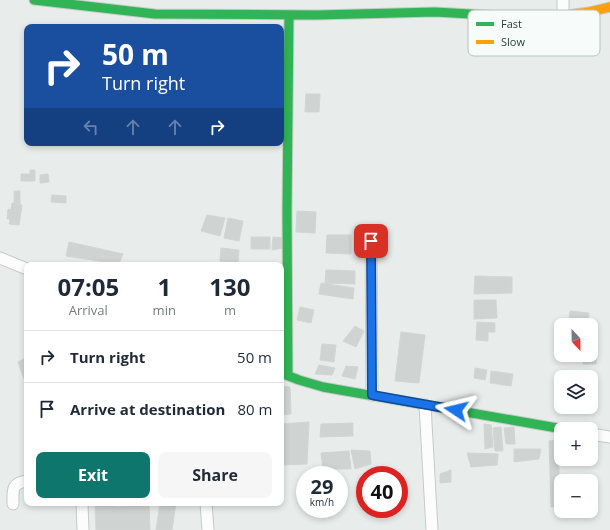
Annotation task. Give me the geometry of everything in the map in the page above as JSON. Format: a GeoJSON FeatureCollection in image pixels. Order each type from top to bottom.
{"type":"FeatureCollection","features":[{"type":"Feature","properties":{"kind":"street"},"geometry":{"type":"LineString","coordinates":[[34,0],[155,14],[289,15],[436,12],[468,14]]}},
{"type":"Feature","properties":{"kind":"street"},"geometry":{"type":"LineString","coordinates":[[597,10],[610,7]]}},
{"type":"Feature","properties":{"kind":"street"},"geometry":{"type":"LineString","coordinates":[[289,15],[284,374],[299,380],[323,386],[554,427]]}},
{"type":"Feature","properties":{"kind":"street"},"geometry":{"type":"LineString","coordinates":[[371,241],[372,395]]}},
{"type":"Feature","properties":{"kind":"street"},"geometry":{"type":"LineString","coordinates":[[0,258],[24,269]]}},
{"type":"Feature","properties":{"kind":"street"},"geometry":{"type":"LineString","coordinates":[[426,405],[432,530]]}},
{"type":"Feature","properties":{"kind":"street"},"geometry":{"type":"LineString","coordinates":[[598,435],[610,437]]}},
{"type":"Feature","properties":{"kind":"street"},"geometry":{"type":"LineString","coordinates":[[422,466],[425,530]]}},
{"type":"Feature","properties":{"kind":"street"},"geometry":{"type":"LineString","coordinates":[[13,504],[13,492],[15,486],[20,482],[24,481]]}},
{"type":"Feature","properties":{"kind":"street"},"geometry":{"type":"LineString","coordinates":[[82,506],[83,530]]}},
{"type":"Feature","properties":{"kind":"street"},"geometry":{"type":"LineString","coordinates":[[206,506],[208,530]]}},
{"type":"Feature","properties":{"kind":"building"},"geometry":{"type":"Polygon","coordinates":[[[306,94],[320,94],[319,112],[305,112],[306,94]]]}},
{"type":"Feature","properties":{"kind":"building"},"geometry":{"type":"Polygon","coordinates":[[[30,170],[35,170],[35,181],[21,181],[21,174],[30,174],[30,170]]]}},
{"type":"Feature","properties":{"kind":"building"},"geometry":{"type":"Polygon","coordinates":[[[48,174],[49,182],[40,183],[40,175],[48,174]]]}},
{"type":"Feature","properties":{"kind":"building"},"geometry":{"type":"Polygon","coordinates":[[[14,191],[20,191],[20,204],[14,204],[14,191]]]}},
{"type":"Feature","properties":{"kind":"building"},"geometry":{"type":"Polygon","coordinates":[[[52,195],[66,196],[66,203],[51,202],[52,195]]]}},
{"type":"Feature","properties":{"kind":"building"},"geometry":{"type":"Polygon","coordinates":[[[12,203],[22,205],[19,225],[9,224],[10,219],[7,219],[8,209],[11,210],[12,203]]]}},
{"type":"Feature","properties":{"kind":"building"},"geometry":{"type":"Polygon","coordinates":[[[297,211],[316,212],[315,233],[296,232],[297,211]]]}},
{"type":"Feature","properties":{"kind":"building"},"geometry":{"type":"Polygon","coordinates":[[[207,215],[225,218],[220,236],[201,231],[207,215]]]}},
{"type":"Feature","properties":{"kind":"building"},"geometry":{"type":"Polygon","coordinates":[[[228,218],[243,221],[239,241],[224,238],[228,218]]]}},
{"type":"Feature","properties":{"kind":"building"},"geometry":{"type":"Polygon","coordinates":[[[327,235],[351,235],[351,254],[326,253],[327,235]]]}},
{"type":"Feature","properties":{"kind":"building"},"geometry":{"type":"Polygon","coordinates":[[[251,237],[270,237],[270,249],[251,249],[251,237]]]}},
{"type":"Feature","properties":{"kind":"building"},"geometry":{"type":"Polygon","coordinates":[[[273,237],[284,238],[283,248],[272,250],[273,237]]]}},
{"type":"Feature","properties":{"kind":"building"},"geometry":{"type":"Polygon","coordinates":[[[69,242],[123,254],[120,262],[106,262],[66,256],[69,242]]]}},
{"type":"Feature","properties":{"kind":"building"},"geometry":{"type":"Polygon","coordinates":[[[221,248],[239,250],[238,262],[220,261],[221,248]]]}},
{"type":"Feature","properties":{"kind":"building"},"geometry":{"type":"Polygon","coordinates":[[[326,270],[355,271],[355,284],[325,283],[326,270]]]}},
{"type":"Feature","properties":{"kind":"building"},"geometry":{"type":"Polygon","coordinates":[[[475,276],[512,277],[512,293],[474,294],[475,276]]]}},
{"type":"Feature","properties":{"kind":"building"},"geometry":{"type":"Polygon","coordinates":[[[321,283],[354,288],[353,299],[319,294],[321,283]]]}},
{"type":"Feature","properties":{"kind":"building"},"geometry":{"type":"Polygon","coordinates":[[[474,300],[496,300],[497,318],[474,319],[474,300]]]}},
{"type":"Feature","properties":{"kind":"building"},"geometry":{"type":"Polygon","coordinates":[[[300,307],[314,310],[311,323],[297,320],[300,307]]]}},
{"type":"Feature","properties":{"kind":"building"},"geometry":{"type":"Polygon","coordinates":[[[570,311],[589,313],[588,318],[569,318],[570,311]]]}},
{"type":"Feature","properties":{"kind":"building"},"geometry":{"type":"Polygon","coordinates":[[[477,322],[495,323],[495,332],[488,332],[488,341],[476,340],[477,322]]]}},
{"type":"Feature","properties":{"kind":"building"},"geometry":{"type":"Polygon","coordinates":[[[355,326],[364,331],[356,347],[343,341],[355,326]]]}},
{"type":"Feature","properties":{"kind":"building"},"geometry":{"type":"Polygon","coordinates":[[[401,332],[425,335],[419,383],[395,381],[401,332]]]}},
{"type":"Feature","properties":{"kind":"building"},"geometry":{"type":"Polygon","coordinates":[[[322,344],[336,345],[334,362],[320,360],[322,344]]]}},
{"type":"Feature","properties":{"kind":"building"},"geometry":{"type":"Polygon","coordinates":[[[24,359],[24,379],[18,362],[24,359]]]}},
{"type":"Feature","properties":{"kind":"building"},"geometry":{"type":"Polygon","coordinates":[[[583,362],[596,362],[596,364],[583,364],[583,362]]]}},
{"type":"Feature","properties":{"kind":"building"},"geometry":{"type":"Polygon","coordinates":[[[319,365],[335,368],[332,375],[315,374],[319,365]]]}},
{"type":"Feature","properties":{"kind":"building"},"geometry":{"type":"Polygon","coordinates":[[[346,366],[358,367],[355,379],[342,376],[346,366]]]}},
{"type":"Feature","properties":{"kind":"building"},"geometry":{"type":"Polygon","coordinates":[[[475,368],[487,370],[485,380],[474,378],[475,368]]]}},
{"type":"Feature","properties":{"kind":"building"},"geometry":{"type":"Polygon","coordinates":[[[491,371],[513,374],[511,386],[490,383],[491,371]]]}},
{"type":"Feature","properties":{"kind":"building"},"geometry":{"type":"Polygon","coordinates":[[[284,386],[290,387],[291,414],[284,415],[284,386]]]}},
{"type":"Feature","properties":{"kind":"building"},"geometry":{"type":"Polygon","coordinates":[[[309,422],[307,464],[284,465],[284,424],[309,422]]]}},
{"type":"Feature","properties":{"kind":"building"},"geometry":{"type":"Polygon","coordinates":[[[353,423],[353,436],[320,437],[321,424],[353,423]]]}},
{"type":"Feature","properties":{"kind":"building"},"geometry":{"type":"Polygon","coordinates":[[[484,424],[491,425],[493,447],[485,449],[484,424]]]}},
{"type":"Feature","properties":{"kind":"building"},"geometry":{"type":"Polygon","coordinates":[[[501,427],[503,451],[495,451],[493,428],[501,427]]]}},
{"type":"Feature","properties":{"kind":"building"},"geometry":{"type":"Polygon","coordinates":[[[514,427],[515,444],[506,444],[504,428],[514,427]]]}},
{"type":"Feature","properties":{"kind":"building"},"geometry":{"type":"Polygon","coordinates":[[[554,440],[554,466],[559,466],[559,474],[554,474],[554,507],[551,507],[549,441],[554,440]]]}},
{"type":"Feature","properties":{"kind":"building"},"geometry":{"type":"Polygon","coordinates":[[[514,449],[541,449],[539,459],[514,462],[514,449]]]}},
{"type":"Feature","properties":{"kind":"building"},"geometry":{"type":"Polygon","coordinates":[[[351,450],[370,451],[371,464],[356,466],[355,469],[351,450]]]}},
{"type":"Feature","properties":{"kind":"building"},"geometry":{"type":"Polygon","coordinates":[[[349,451],[351,469],[348,469],[348,466],[323,466],[321,453],[349,451]]]}},
{"type":"Feature","properties":{"kind":"building"},"geometry":{"type":"Polygon","coordinates":[[[467,453],[498,454],[497,465],[471,467],[467,453]]]}},
{"type":"Feature","properties":{"kind":"building"},"geometry":{"type":"Polygon","coordinates":[[[451,470],[451,482],[440,483],[440,474],[451,470]]]}},
{"type":"Feature","properties":{"kind":"building"},"geometry":{"type":"Polygon","coordinates":[[[95,506],[149,506],[150,530],[96,530],[95,506]]]}},
{"type":"Feature","properties":{"kind":"building"},"geometry":{"type":"Polygon","coordinates":[[[160,506],[176,506],[172,530],[156,530],[160,506]]]}},
{"type":"Feature","properties":{"kind":"traffic: fast"},"geometry":{"type":"LineString","coordinates":[[34,0],[155,14],[317,15],[435,12],[468,14]]}},
{"type":"Feature","properties":{"kind":"traffic: fast"},"geometry":{"type":"LineString","coordinates":[[288,375],[287,211],[289,15]]}},
{"type":"Feature","properties":{"kind":"traffic: fast"},"geometry":{"type":"LineString","coordinates":[[284,374],[323,387],[554,427]]}},
{"type":"Feature","properties":{"kind":"traffic: slow"},"geometry":{"type":"LineString","coordinates":[[597,10],[610,7]]}},
{"type":"Feature","properties":{"kind":"route"},"geometry":{"type":"LineString","coordinates":[[371,241],[372,395],[456,410]]}}]}
